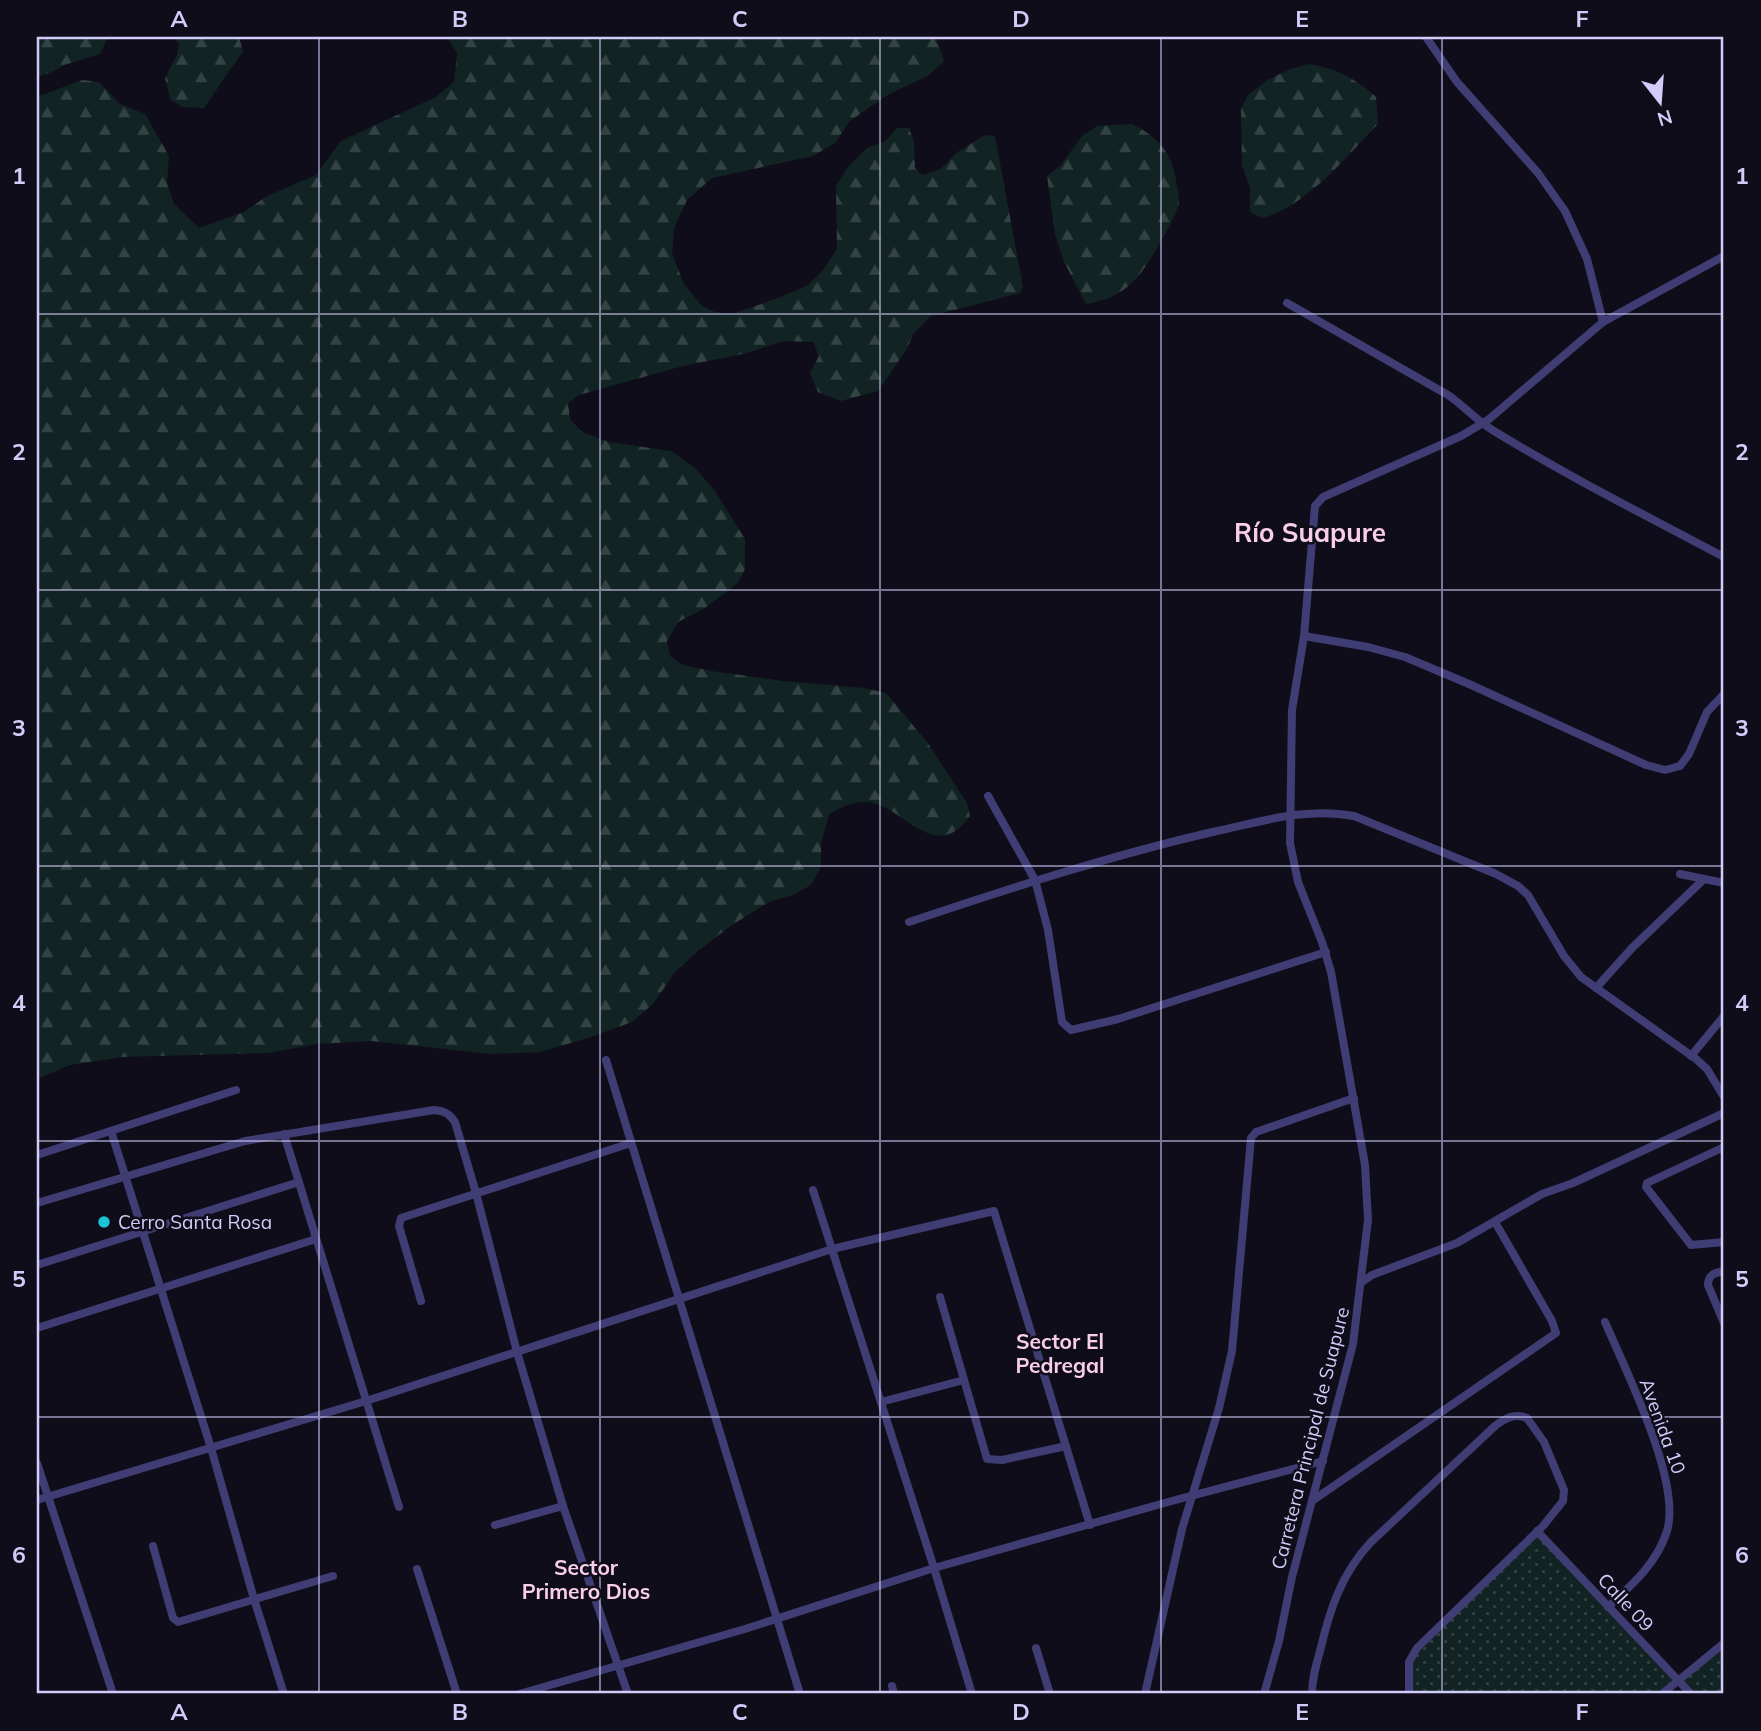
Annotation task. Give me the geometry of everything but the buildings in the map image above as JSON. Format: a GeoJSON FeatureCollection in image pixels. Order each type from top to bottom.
{"type":"FeatureCollection","features":[{"type":"Feature","properties":{"kind":"street"},"geometry":{"type":"LineString","coordinates":[[1426,37],[1457,82],[1538,173],[1565,211],[1587,259],[1603,321]]}},
{"type":"Feature","properties":{"kind":"street","name":"Carretera Principal de Suapure"},"geometry":{"type":"LineString","coordinates":[[1264,1694],[1353,1343],[1362,1282],[1368,1203],[1354,1098],[1326,952],[1295,871],[1290,843],[1292,710],[1304,636],[1314,510],[1317,502],[1482,424],[1603,321],[1724,256]]}},
{"type":"Feature","properties":{"kind":"street"},"geometry":{"type":"LineString","coordinates":[[1287,303],[1448,395],[1482,424],[1553,467],[1724,557]]}},
{"type":"Feature","properties":{"kind":"street"},"geometry":{"type":"LineString","coordinates":[[1304,636],[1405,657],[1646,765],[1665,770],[1673,769],[1685,761],[1707,712],[1724,694]]}},
{"type":"Feature","properties":{"kind":"street"},"geometry":{"type":"LineString","coordinates":[[988,796],[1035,880],[1048,930],[1062,1022],[1071,1030],[1130,1015],[1326,952]]}},
{"type":"Feature","properties":{"kind":"street"},"geometry":{"type":"LineString","coordinates":[[909,922],[1035,880],[1141,849],[1291,815],[1331,811],[1354,816],[1496,874],[1518,886],[1533,901],[1571,966],[1596,988],[1707,1069],[1724,1097]]}},
{"type":"Feature","properties":{"kind":"street"},"geometry":{"type":"LineString","coordinates":[[1681,874],[1724,883]]}},
{"type":"Feature","properties":{"kind":"street"},"geometry":{"type":"LineString","coordinates":[[1596,988],[1642,938],[1704,879]]}},
{"type":"Feature","properties":{"kind":"street"},"geometry":{"type":"LineString","coordinates":[[1691,1056],[1724,1016]]}},
{"type":"Feature","properties":{"kind":"street"},"geometry":{"type":"LineString","coordinates":[[606,1060],[800,1694]]}},
{"type":"Feature","properties":{"kind":"street"},"geometry":{"type":"LineString","coordinates":[[37,1155],[236,1090]]}},
{"type":"Feature","properties":{"kind":"street"},"geometry":{"type":"LineString","coordinates":[[1145,1694],[1182,1529],[1215,1421],[1232,1350],[1251,1138],[1256,1132],[1354,1098]]}},
{"type":"Feature","properties":{"kind":"street"},"geometry":{"type":"LineString","coordinates":[[37,1203],[245,1141],[426,1111],[444,1111],[451,1115],[476,1193],[517,1352],[563,1506],[628,1694]]}},
{"type":"Feature","properties":{"kind":"street"},"geometry":{"type":"LineString","coordinates":[[1362,1282],[1372,1275],[1457,1243],[1542,1194],[1573,1183],[1724,1113]]}},
{"type":"Feature","properties":{"kind":"street"},"geometry":{"type":"LineString","coordinates":[[111,1131],[211,1448],[284,1694]]}},
{"type":"Feature","properties":{"kind":"street"},"geometry":{"type":"LineString","coordinates":[[284,1134],[399,1507]]}},
{"type":"Feature","properties":{"kind":"street"},"geometry":{"type":"LineString","coordinates":[[421,1301],[399,1226],[401,1218],[631,1143]]}},
{"type":"Feature","properties":{"kind":"street"},"geometry":{"type":"LineString","coordinates":[[1724,1147],[1646,1186],[1691,1245],[1724,1242]]}},
{"type":"Feature","properties":{"kind":"street"},"geometry":{"type":"LineString","coordinates":[[37,1265],[299,1182]]}},
{"type":"Feature","properties":{"kind":"street"},"geometry":{"type":"LineString","coordinates":[[813,1190],[972,1694]]}},
{"type":"Feature","properties":{"kind":"street"},"geometry":{"type":"LineString","coordinates":[[37,1500],[366,1401],[832,1249],[994,1210],[1090,1525]]}},
{"type":"Feature","properties":{"kind":"street"},"geometry":{"type":"LineString","coordinates":[[1312,1502],[1556,1333],[1552,1321],[1495,1222]]}},
{"type":"Feature","properties":{"kind":"street"},"geometry":{"type":"LineString","coordinates":[[37,1328],[316,1239]]}},
{"type":"Feature","properties":{"kind":"street"},"geometry":{"type":"LineString","coordinates":[[1724,1271],[1713,1274],[1708,1279],[1724,1323]]}},
{"type":"Feature","properties":{"kind":"street"},"geometry":{"type":"LineString","coordinates":[[940,1297],[987,1459],[1002,1460],[1066,1446]]}},
{"type":"Feature","properties":{"kind":"street","name":"Avenida 10"},"geometry":{"type":"LineString","coordinates":[[1605,1322],[1665,1471],[1670,1512],[1661,1546],[1647,1569],[1608,1606]]}},
{"type":"Feature","properties":{"kind":"street"},"geometry":{"type":"LineString","coordinates":[[881,1402],[964,1380]]}},
{"type":"Feature","properties":{"kind":"street"},"geometry":{"type":"LineString","coordinates":[[1312,1694],[1312,1683],[1328,1619],[1339,1588],[1354,1562],[1371,1542],[1503,1420],[1516,1415],[1527,1418],[1538,1430],[1564,1490],[1563,1501],[1537,1531],[1417,1648],[1409,1662],[1409,1694]]}},
{"type":"Feature","properties":{"kind":"street"},"geometry":{"type":"LineString","coordinates":[[519,1694],[620,1667],[934,1568],[1323,1461]]}},
{"type":"Feature","properties":{"kind":"street"},"geometry":{"type":"LineString","coordinates":[[37,1463],[113,1694]]}},
{"type":"Feature","properties":{"kind":"street"},"geometry":{"type":"LineString","coordinates":[[495,1525],[563,1506]]}},
{"type":"Feature","properties":{"kind":"street","name":"Calle 09"},"geometry":{"type":"LineString","coordinates":[[1537,1531],[1691,1694]]}},
{"type":"Feature","properties":{"kind":"street"},"geometry":{"type":"LineString","coordinates":[[153,1546],[175,1621],[178,1622],[334,1576]]}},
{"type":"Feature","properties":{"kind":"street"},"geometry":{"type":"LineString","coordinates":[[417,1569],[457,1694]]}},
{"type":"Feature","properties":{"kind":"street"},"geometry":{"type":"LineString","coordinates":[[1662,1694],[1724,1643]]}},
{"type":"Feature","properties":{"kind":"street"},"geometry":{"type":"LineString","coordinates":[[1036,1648],[1050,1694]]}},
{"type":"Feature","properties":{"kind":"green space"},"geometry":{"type":"Polygon","coordinates":[[[37,37],[108,37],[100,54],[37,77],[37,37]]]}},
{"type":"Feature","properties":{"kind":"green space"},"geometry":{"type":"Polygon","coordinates":[[[174,37],[239,37],[243,51],[204,108],[182,107],[170,99],[165,78],[177,55],[179,44],[174,37]]]}},
{"type":"Feature","properties":{"kind":"green space"},"geometry":{"type":"Polygon","coordinates":[[[447,37],[936,38],[944,61],[928,76],[889,94],[850,121],[835,143],[813,156],[712,178],[687,200],[674,228],[672,254],[684,284],[701,305],[715,312],[732,314],[781,297],[808,285],[823,270],[837,249],[836,186],[847,168],[867,148],[886,141],[897,128],[909,128],[914,142],[915,168],[922,175],[941,169],[956,153],[985,135],[995,136],[1023,287],[1020,293],[931,316],[913,334],[907,349],[878,391],[841,401],[818,392],[810,373],[819,356],[813,342],[785,341],[579,395],[568,403],[570,419],[582,432],[609,442],[671,451],[695,468],[715,491],[745,539],[745,569],[738,583],[705,608],[678,622],[667,641],[670,656],[683,665],[711,671],[864,688],[886,693],[927,742],[967,803],[970,816],[957,830],[945,835],[933,835],[870,802],[854,803],[834,811],[829,814],[821,843],[821,867],[811,885],[793,895],[769,902],[699,950],[675,972],[653,1004],[632,1022],[540,1052],[490,1054],[371,1041],[317,1044],[269,1053],[122,1057],[70,1065],[37,1079],[37,97],[82,80],[99,82],[120,104],[145,114],[169,156],[167,183],[174,204],[199,228],[244,212],[267,196],[316,175],[341,141],[436,97],[454,82],[457,53],[447,37]]]}},
{"type":"Feature","properties":{"kind":"green space"},"geometry":{"type":"Polygon","coordinates":[[[1309,64],[1337,71],[1376,97],[1378,124],[1310,192],[1278,212],[1262,218],[1250,212],[1250,188],[1242,165],[1241,109],[1248,95],[1269,79],[1309,64]]]}},
{"type":"Feature","properties":{"kind":"green space"},"geometry":{"type":"Polygon","coordinates":[[[1132,124],[1164,148],[1175,175],[1178,207],[1154,253],[1132,283],[1113,296],[1086,304],[1064,262],[1055,234],[1047,176],[1060,166],[1082,136],[1097,126],[1132,124]]]}},
{"type":"Feature","properties":{"kind":"green space"},"geometry":{"type":"Polygon","coordinates":[[[1537,1531],[1679,1681],[1724,1643],[1724,1694],[1691,1694],[1679,1682],[1662,1694],[1409,1694],[1409,1662],[1537,1531]]]}},
{"type":"Feature","properties":{"kind":"place","name":"Cerro Santa Rosa"},"geometry":{"type":"Point","coordinates":[104,1222]}},
{"type":"Feature","properties":{"kind":"district","name":"Río Suapure"},"geometry":{"type":"Point","coordinates":[1310,533]}},
{"type":"Feature","properties":{"kind":"district","name":"Sector El Pedregal"},"geometry":{"type":"Point","coordinates":[1060,1354]}},
{"type":"Feature","properties":{"kind":"district","name":"Sector Primero Dios"},"geometry":{"type":"Point","coordinates":[586,1580]}}]}
